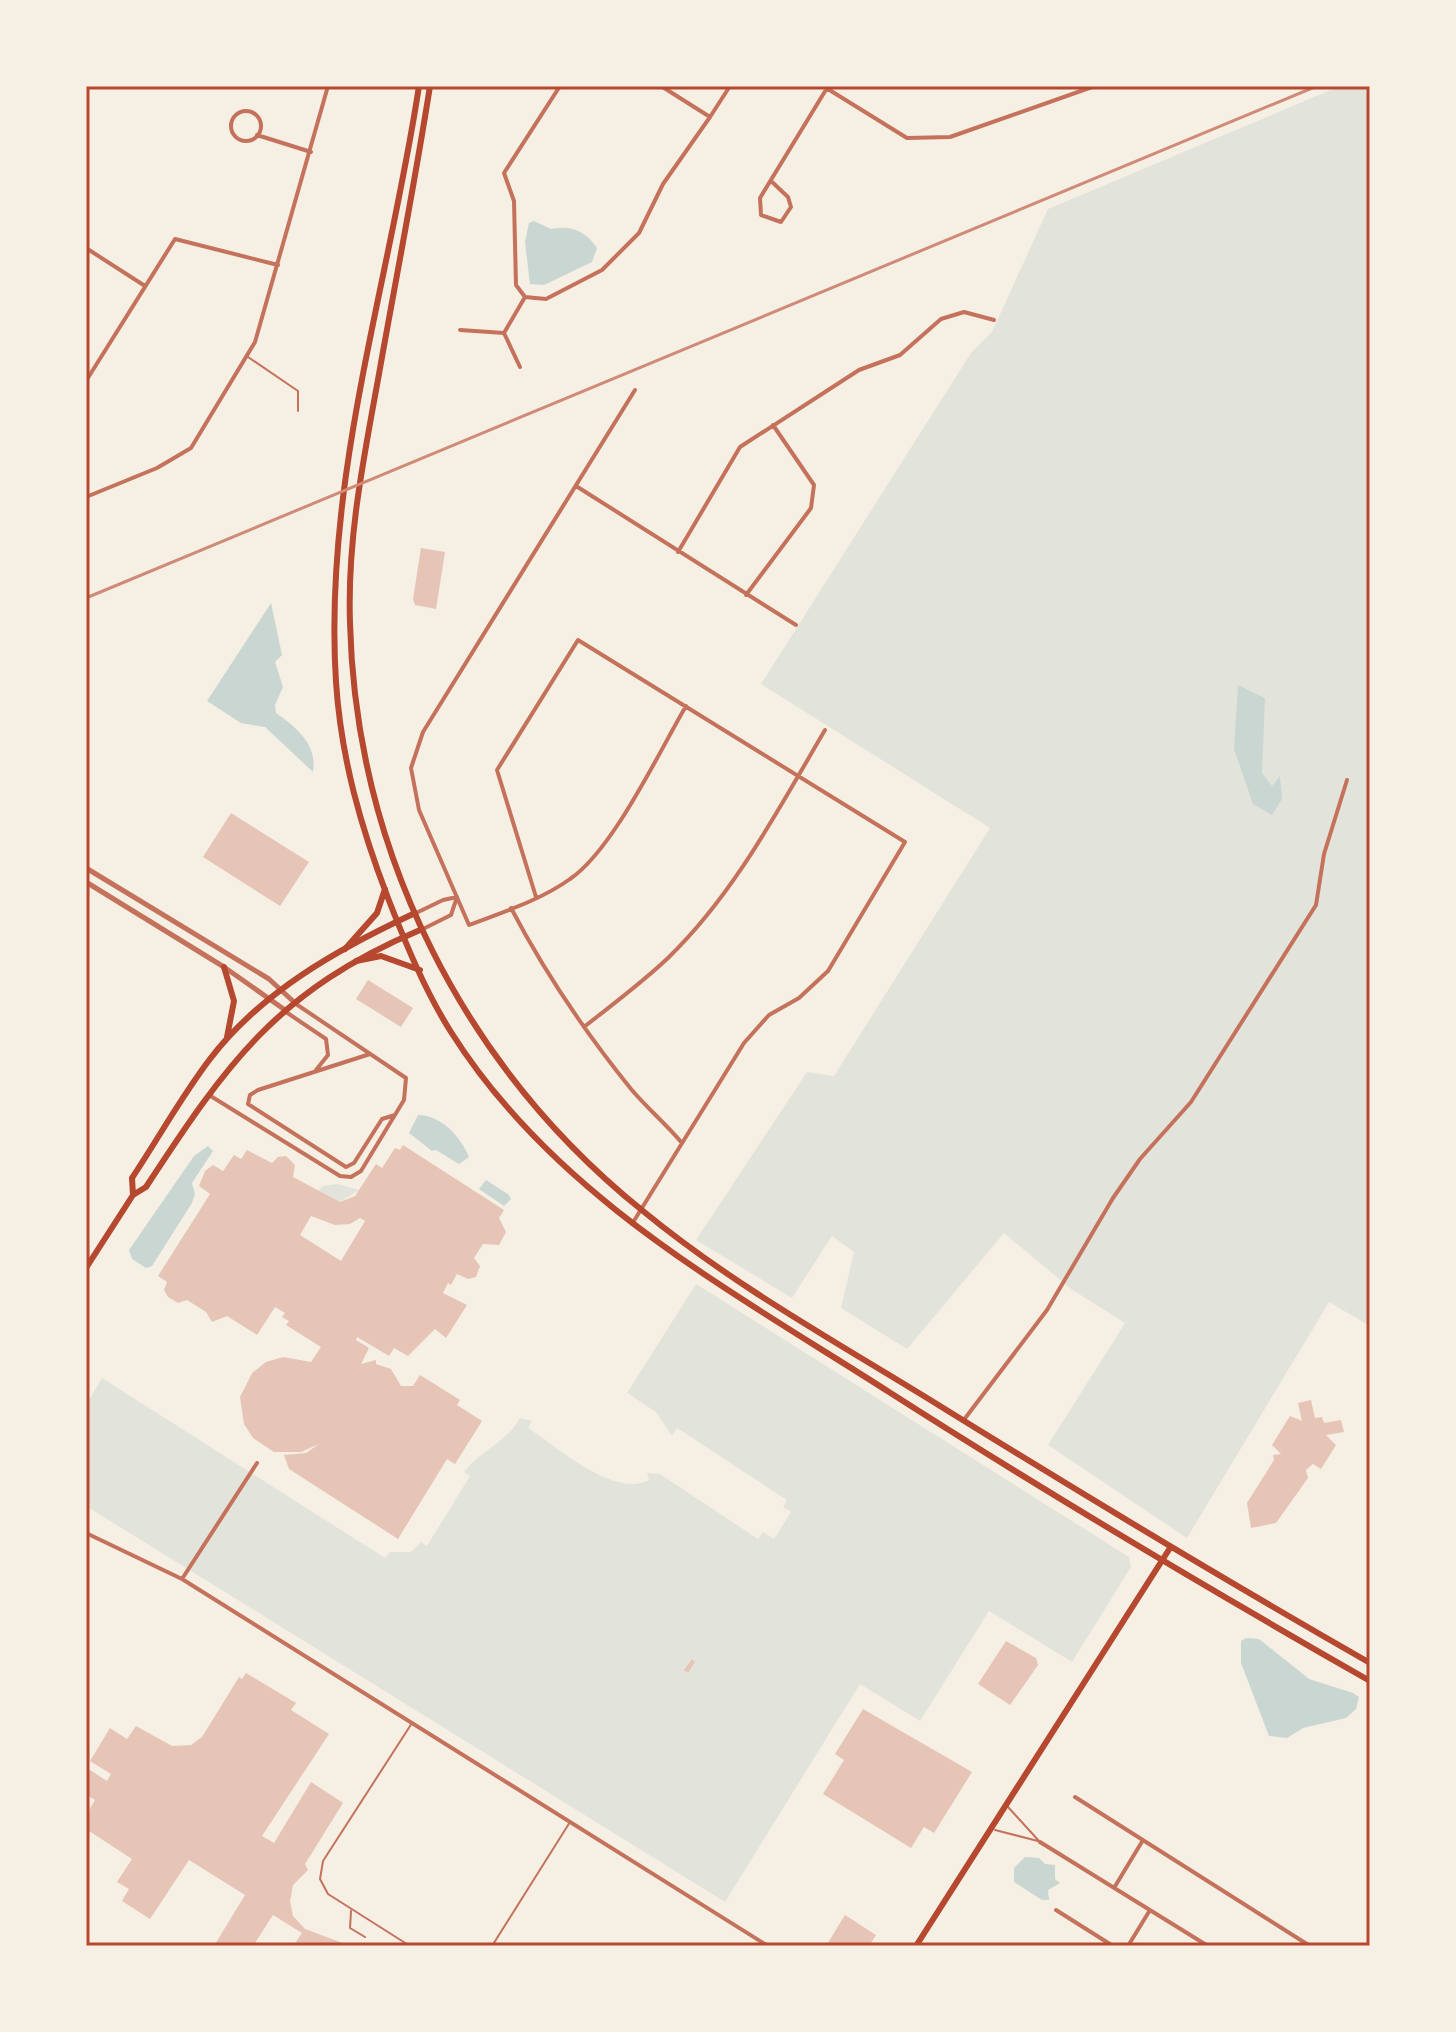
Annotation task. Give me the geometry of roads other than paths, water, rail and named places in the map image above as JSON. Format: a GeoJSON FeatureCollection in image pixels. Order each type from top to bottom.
{"type":"FeatureCollection","features":[{"type":"Feature","properties":{"kind":"main road"},"geometry":{"type":"LineString","coordinates":[[419,86],[337,530],[336,682],[343,749],[361,826],[397,921],[449,1030],[496,1094],[551,1154],[632,1225],[954,1434],[1161,1561],[1370,1681]]}},
{"type":"Feature","properties":{"kind":"main road"},"geometry":{"type":"LineString","coordinates":[[430,86],[360,480],[350,564],[351,656],[359,717],[384,829],[413,914],[447,983],[527,1099],[557,1134],[680,1241],[803,1322],[1170,1548],[1370,1663]]}},
{"type":"Feature","properties":{"kind":"main road"},"geometry":{"type":"LineString","coordinates":[[345,949],[377,913],[385,889]]}},
{"type":"Feature","properties":{"kind":"main road"},"geometry":{"type":"LineString","coordinates":[[133,1195],[132,1178],[195,1081],[226,1041],[269,998],[345,949],[413,914]]}},
{"type":"Feature","properties":{"kind":"main road"},"geometry":{"type":"LineString","coordinates":[[86,1268],[133,1195],[146,1187],[207,1094],[248,1045],[285,1010],[356,961],[420,930]]}},
{"type":"Feature","properties":{"kind":"main road"},"geometry":{"type":"LineString","coordinates":[[356,961],[381,956],[420,970]]}},
{"type":"Feature","properties":{"kind":"main road"},"geometry":{"type":"LineString","coordinates":[[224,967],[234,1001],[226,1041]]}},
{"type":"Feature","properties":{"kind":"main road"},"geometry":{"type":"LineString","coordinates":[[920,1944],[1170,1548]]}},
{"type":"Feature","properties":{"kind":"street"},"geometry":{"type":"LineString","coordinates":[[87,495],[157,468],[191,448],[247,356],[255,342],[280,265],[328,86]]}},
{"type":"Feature","properties":{"kind":"street"},"geometry":{"type":"LineString","coordinates":[[560,86],[504,173],[514,201],[516,285],[525,297],[546,299],[602,270],[639,233],[663,184],[730,86]]}},
{"type":"Feature","properties":{"kind":"street"},"geometry":{"type":"LineString","coordinates":[[661,86],[710,117]]}},
{"type":"Feature","properties":{"kind":"street"},"geometry":{"type":"LineString","coordinates":[[771,181],[788,197],[791,207],[781,222],[761,215],[758,205],[771,181],[826,87],[907,138],[950,137],[1095,86]]}},
{"type":"Feature","properties":{"kind":"street"},"geometry":{"type":"LineString","coordinates":[[257,135],[260,123],[256,115],[248,111],[235,115],[231,124],[236,136],[244,140],[257,135],[311,152]]}},
{"type":"Feature","properties":{"kind":"street"},"geometry":{"type":"LineString","coordinates":[[86,381],[175,239],[280,265]]}},
{"type":"Feature","properties":{"kind":"street"},"geometry":{"type":"LineString","coordinates":[[86,248],[145,286]]}},
{"type":"Feature","properties":{"kind":"street"},"geometry":{"type":"LineString","coordinates":[[504,333],[525,297]]}},
{"type":"Feature","properties":{"kind":"street"},"geometry":{"type":"LineString","coordinates":[[678,552],[740,447],[859,370],[900,355],[941,319],[964,312],[994,320]]}},
{"type":"Feature","properties":{"kind":"street"},"geometry":{"type":"LineString","coordinates":[[460,330],[504,333]]}},
{"type":"Feature","properties":{"kind":"street"},"geometry":{"type":"LineString","coordinates":[[504,333],[520,367]]}},
{"type":"Feature","properties":{"kind":"street"},"geometry":{"type":"LineString","coordinates":[[635,390],[423,732],[411,768],[419,810],[469,925],[536,897],[582,870],[624,816],[686,706]]}},
{"type":"Feature","properties":{"kind":"street"},"geometry":{"type":"LineString","coordinates":[[746,595],[811,508],[814,485],[773,425]]}},
{"type":"Feature","properties":{"kind":"street"},"geometry":{"type":"LineString","coordinates":[[576,486],[796,625]]}},
{"type":"Feature","properties":{"kind":"street"},"geometry":{"type":"LineString","coordinates":[[536,897],[497,770],[578,640],[905,842],[828,971],[799,998],[769,1015],[744,1043],[632,1225]]}},
{"type":"Feature","properties":{"kind":"street"},"geometry":{"type":"LineString","coordinates":[[584,1027],[669,957],[704,919],[753,851],[825,730]]}},
{"type":"Feature","properties":{"kind":"street"},"geometry":{"type":"LineString","coordinates":[[963,1421],[1047,1310],[1120,1187],[1191,1102],[1316,905],[1324,854],[1347,780]]}},
{"type":"Feature","properties":{"kind":"street"},"geometry":{"type":"LineString","coordinates":[[86,868],[232,955],[295,1003],[406,1078],[406,1095],[365,1167],[357,1175],[346,1178],[207,1094]]}},
{"type":"Feature","properties":{"kind":"street"},"geometry":{"type":"LineString","coordinates":[[86,882],[224,967],[326,1039],[328,1055],[316,1070]]}},
{"type":"Feature","properties":{"kind":"street"},"geometry":{"type":"LineString","coordinates":[[413,914],[457,897]]}},
{"type":"Feature","properties":{"kind":"street"},"geometry":{"type":"LineString","coordinates":[[420,930],[451,915],[457,897]]}},
{"type":"Feature","properties":{"kind":"street"},"geometry":{"type":"LineString","coordinates":[[511,908],[548,977],[584,1027],[632,1090],[682,1143]]}},
{"type":"Feature","properties":{"kind":"street"},"geometry":{"type":"LineString","coordinates":[[370,1054],[253,1092],[248,1104],[346,1167],[354,1163],[382,1119],[395,1115]]}},
{"type":"Feature","properties":{"kind":"street"},"geometry":{"type":"LineString","coordinates":[[182,1579],[257,1463]]}},
{"type":"Feature","properties":{"kind":"street"},"geometry":{"type":"LineString","coordinates":[[86,1533],[182,1579],[768,1946]]}},
{"type":"Feature","properties":{"kind":"street"},"geometry":{"type":"LineString","coordinates":[[1075,1797],[1310,1946]]}},
{"type":"Feature","properties":{"kind":"street"},"geometry":{"type":"LineString","coordinates":[[1114,1888],[1143,1840]]}},
{"type":"Feature","properties":{"kind":"street"},"geometry":{"type":"LineString","coordinates":[[1040,1842],[1208,1946]]}},
{"type":"Feature","properties":{"kind":"street"},"geometry":{"type":"LineString","coordinates":[[1056,1910],[1113,1946]]}},
{"type":"Feature","properties":{"kind":"street"},"geometry":{"type":"LineString","coordinates":[[1128,1946],[1150,1910]]}},
{"type":"Feature","properties":{"kind":"lane"},"geometry":{"type":"LineString","coordinates":[[247,356],[298,391],[298,411]]}},
{"type":"Feature","properties":{"kind":"lane"},"geometry":{"type":"LineString","coordinates":[[410,1946],[352,1910],[321,1886],[320,1870],[412,1722]]}},
{"type":"Feature","properties":{"kind":"lane"},"geometry":{"type":"LineString","coordinates":[[1006,1805],[1040,1842]]}},
{"type":"Feature","properties":{"kind":"lane"},"geometry":{"type":"LineString","coordinates":[[492,1946],[571,1820]]}},
{"type":"Feature","properties":{"kind":"lane"},"geometry":{"type":"LineString","coordinates":[[991,1829],[1040,1842]]}},
{"type":"Feature","properties":{"kind":"lane"},"geometry":{"type":"LineString","coordinates":[[352,1910],[350,1928],[365,1937]]}},
{"type":"Feature","properties":{"kind":"railway"},"geometry":{"type":"LineString","coordinates":[[86,598],[1317,86]]}}]}
